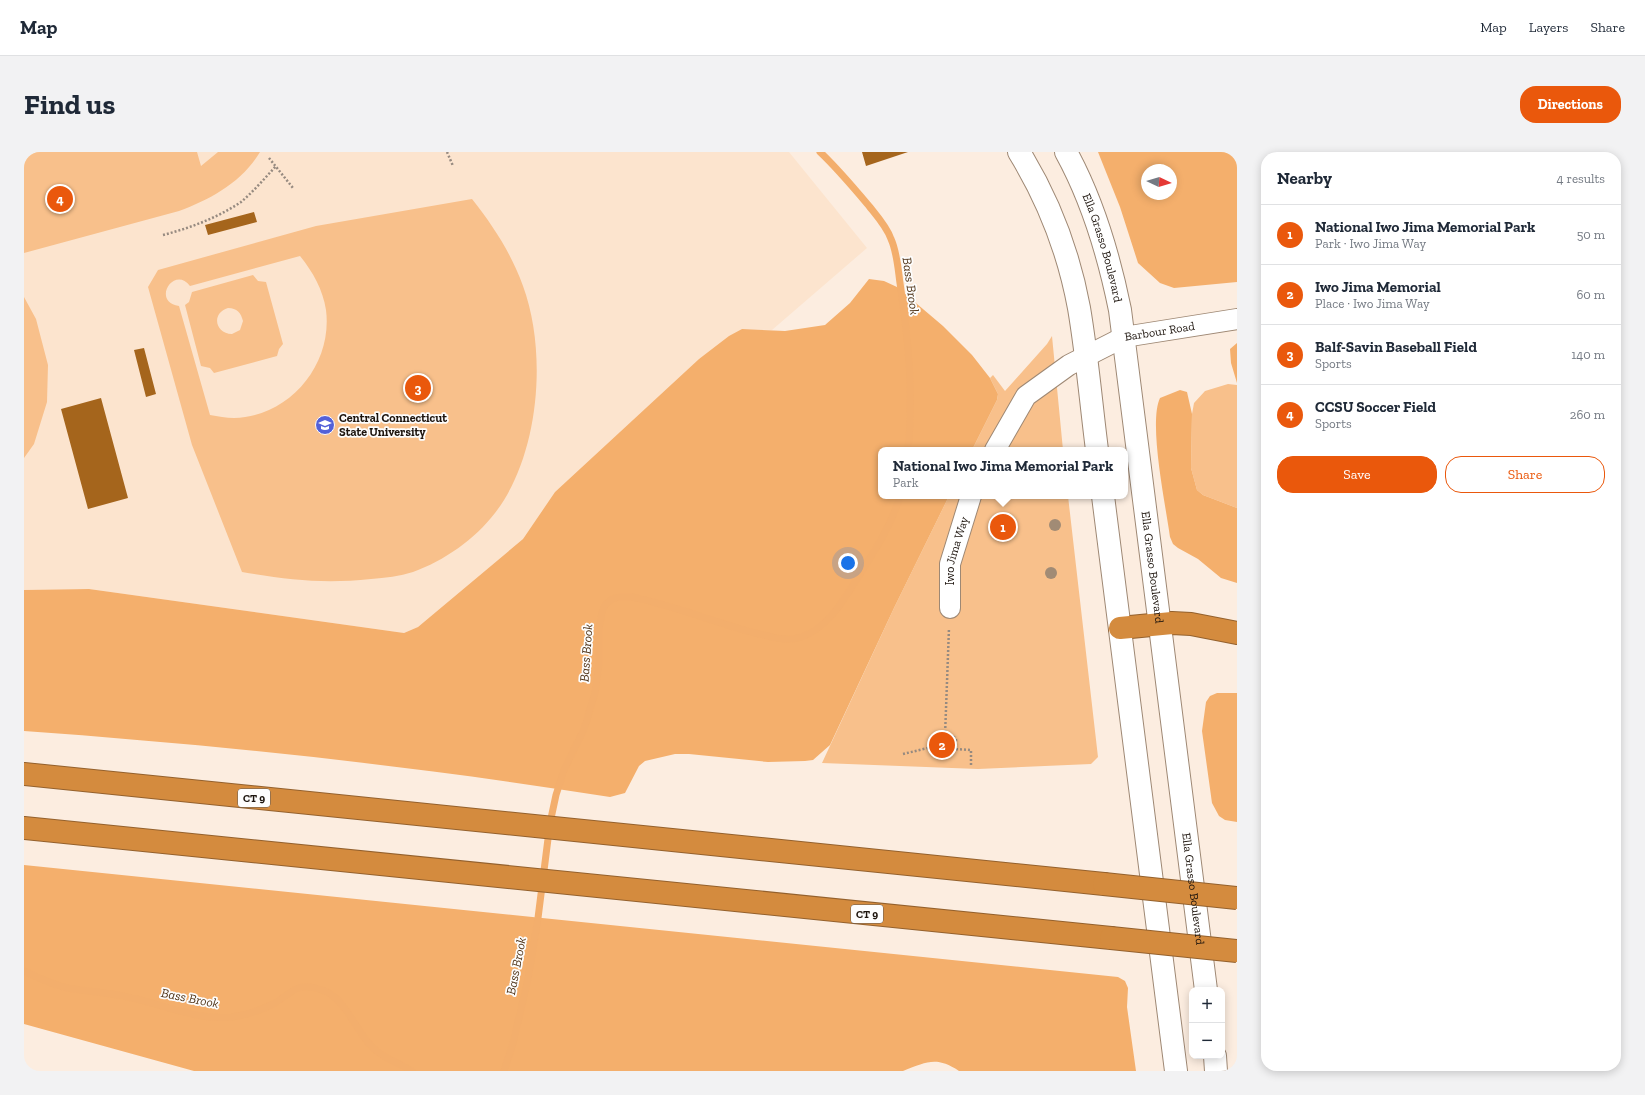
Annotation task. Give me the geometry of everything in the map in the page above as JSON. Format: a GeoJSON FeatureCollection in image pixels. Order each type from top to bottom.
{"type":"FeatureCollection","features":[{"type":"Feature","properties":{"kind":"highway"},"geometry":{"type":"LineString","coordinates":[[1120,628],[1160,624],[1191,624],[1237,633]]}},
{"type":"Feature","properties":{"kind":"highway","name":"CT 9"},"geometry":{"type":"LineString","coordinates":[[24,774],[1237,898]]}},
{"type":"Feature","properties":{"kind":"highway","name":"CT 9"},"geometry":{"type":"LineString","coordinates":[[24,828],[1237,951]]}},
{"type":"Feature","properties":{"kind":"main road"},"geometry":{"type":"LineString","coordinates":[[1019,152],[1049,210],[1066,257],[1078,306],[1086,356],[1097,447]]}},
{"type":"Feature","properties":{"kind":"main road","name":"Ella Grasso Boulevard"},"geometry":{"type":"LineString","coordinates":[[1066,152],[1080,183],[1104,246],[1119,302],[1206,987]]}},
{"type":"Feature","properties":{"kind":"main road"},"geometry":{"type":"LineString","coordinates":[[1103,499],[1176,1071]]}},
{"type":"Feature","properties":{"kind":"main road"},"geometry":{"type":"LineString","coordinates":[[1214,1059],[1216,1071]]}},
{"type":"Feature","properties":{"kind":"street","name":"Barbour Road"},"geometry":{"type":"LineString","coordinates":[[1086,356],[1124,337],[1237,319]]}},
{"type":"Feature","properties":{"kind":"street"},"geometry":{"type":"LineString","coordinates":[[997,447],[1026,396],[1068,365],[1086,356]]}},
{"type":"Feature","properties":{"kind":"street","name":"Iwo Jima Way"},"geometry":{"type":"LineString","coordinates":[[950,608],[950,564],[970,499]]}},
{"type":"Feature","properties":{"kind":"path"},"geometry":{"type":"LineString","coordinates":[[447,152],[453,166]]}},
{"type":"Feature","properties":{"kind":"path"},"geometry":{"type":"LineString","coordinates":[[269,158],[293,188]]}},
{"type":"Feature","properties":{"kind":"path"},"geometry":{"type":"LineString","coordinates":[[163,235],[208,220],[226,211],[241,201],[276,166]]}},
{"type":"Feature","properties":{"kind":"path"},"geometry":{"type":"LineString","coordinates":[[945,736],[950,608]]}},
{"type":"Feature","properties":{"kind":"path"},"geometry":{"type":"LineString","coordinates":[[945,736],[954,737],[956,740],[956,749],[951,754],[939,754],[934,752],[932,747],[934,738],[945,736]]}},
{"type":"Feature","properties":{"kind":"path"},"geometry":{"type":"LineString","coordinates":[[903,754],[932,747]]}},
{"type":"Feature","properties":{"kind":"path"},"geometry":{"type":"LineString","coordinates":[[956,749],[972,750],[971,767]]}},
{"type":"Feature","properties":{"kind":"shaded area","name":"Central Connecticut State University"},"geometry":{"type":"Polygon","coordinates":[[[24,152],[789,152],[867,248],[772,330],[742,329],[699,359],[555,492],[523,539],[418,627],[404,633],[89,589],[24,590],[24,152]]]}},
{"type":"Feature","properties":{"kind":"shaded area"},"geometry":{"type":"Polygon","coordinates":[[[24,152],[197,152],[201,166],[218,152],[260,152],[253,163],[235,181],[203,201],[179,211],[24,253],[24,152]]]}},
{"type":"Feature","properties":{"kind":"shaded area"},"geometry":{"type":"Polygon","coordinates":[[[1098,152],[1237,152],[1237,282],[1174,288],[1160,283],[1138,263],[1120,207],[1098,152]]]}},
{"type":"Feature","properties":{"kind":"shaded area"},"geometry":{"type":"Polygon","coordinates":[[[472,199],[495,230],[513,262],[523,286],[531,313],[537,373],[535,404],[530,434],[521,463],[510,490],[495,513],[478,532],[458,548],[436,562],[413,572],[376,579],[322,581],[291,579],[242,572],[192,445],[148,287],[158,270],[316,226],[472,199]],[[300,256],[190,286],[184,281],[178,280],[172,282],[168,287],[166,292],[167,298],[171,303],[179,306],[210,415],[234,418],[254,415],[273,408],[289,398],[303,384],[314,368],[322,350],[326,330],[326,310],[320,288],[300,256]]]}},
{"type":"Feature","properties":{"kind":"shaded area"},"geometry":{"type":"Polygon","coordinates":[[[253,275],[258,281],[266,282],[283,344],[279,349],[277,356],[214,373],[210,368],[201,366],[185,305],[189,302],[192,292],[253,275]],[[228,308],[219,314],[217,323],[222,331],[232,334],[240,330],[243,321],[238,312],[234,309],[228,308]]]}},
{"type":"Feature","properties":{"kind":"shaded area"},"geometry":{"type":"Polygon","coordinates":[[[869,279],[884,281],[897,287],[943,326],[972,355],[990,378],[998,394],[997,400],[974,447],[878,447],[878,499],[948,499],[894,608],[830,745],[813,760],[768,762],[675,754],[645,761],[639,766],[625,793],[610,797],[391,766],[171,743],[24,731],[24,590],[89,589],[404,633],[418,627],[523,539],[555,492],[699,359],[729,336],[742,329],[785,331],[825,325],[850,303],[869,279]]]}},
{"type":"Feature","properties":{"kind":"shaded area"},"geometry":{"type":"Polygon","coordinates":[[[24,297],[36,319],[48,365],[47,402],[34,444],[24,458],[24,297]]]}},
{"type":"Feature","properties":{"kind":"shaded area"},"geometry":{"type":"Polygon","coordinates":[[[1052,336],[1063,447],[974,447],[997,400],[998,394],[990,378],[993,375],[1005,391],[1047,344],[1052,336]]]}},
{"type":"Feature","properties":{"kind":"shaded area"},"geometry":{"type":"Polygon","coordinates":[[[1237,343],[1237,383],[1231,363],[1230,349],[1237,343]]]}},
{"type":"Feature","properties":{"kind":"shaded area"},"geometry":{"type":"Polygon","coordinates":[[[1228,384],[1237,385],[1237,508],[1203,495],[1197,490],[1191,468],[1192,414],[1194,403],[1205,391],[1228,384]]]}},
{"type":"Feature","properties":{"kind":"shaded area"},"geometry":{"type":"Polygon","coordinates":[[[1180,390],[1187,392],[1192,414],[1191,468],[1197,490],[1203,495],[1237,508],[1237,583],[1221,578],[1198,559],[1173,544],[1170,537],[1159,466],[1156,426],[1157,410],[1160,398],[1180,390]]]}},
{"type":"Feature","properties":{"kind":"shaded area"},"geometry":{"type":"Polygon","coordinates":[[[948,499],[1068,499],[1098,757],[1091,764],[978,769],[822,763],[894,608],[948,499]]]}},
{"type":"Feature","properties":{"kind":"shaded area"},"geometry":{"type":"Polygon","coordinates":[[[1217,693],[1237,693],[1237,822],[1225,820],[1219,816],[1212,803],[1202,731],[1206,702],[1210,696],[1217,693]]]}},
{"type":"Feature","properties":{"kind":"shaded area"},"geometry":{"type":"Polygon","coordinates":[[[24,865],[1118,977],[1125,981],[1128,988],[1127,1007],[1136,1071],[959,1071],[944,1063],[931,1062],[903,1071],[194,1071],[24,1024],[24,865]]]}},
{"type":"Feature","properties":{"kind":"building"},"geometry":{"type":"Polygon","coordinates":[[[862,152],[908,152],[866,166],[862,152]]]}},
{"type":"Feature","properties":{"kind":"building"},"geometry":{"type":"Polygon","coordinates":[[[254,212],[257,222],[208,235],[205,225],[254,212]]]}},
{"type":"Feature","properties":{"kind":"building"},"geometry":{"type":"Polygon","coordinates":[[[144,348],[156,394],[146,397],[134,350],[144,348]]]}},
{"type":"Feature","properties":{"kind":"building"},"geometry":{"type":"Polygon","coordinates":[[[101,398],[128,498],[88,509],[61,409],[101,398]]]}},
{"type":"Feature","properties":{"kind":"waterway","name":"Bass Brook"},"geometry":{"type":"LineString","coordinates":[[820,152],[869,206],[884,226],[895,249],[908,345],[910,387],[908,447]]}},
{"type":"Feature","properties":{"kind":"waterway","name":"Bass Brook"},"geometry":{"type":"LineString","coordinates":[[504,1071],[513,1043],[528,979],[538,918],[550,823],[556,795],[564,770],[584,729],[595,693],[599,664],[599,629],[602,612],[605,605],[612,599],[619,597],[632,597],[662,604],[751,632],[783,639],[795,639],[801,637],[810,633],[826,622],[845,598],[868,562],[892,519],[899,499]]}},
{"type":"Feature","properties":{"kind":"waterway","name":"Bass Brook"},"geometry":{"type":"LineString","coordinates":[[24,971],[63,987],[123,996],[194,1015],[219,1018],[248,1014],[273,1004],[298,988],[311,987],[319,989],[328,993],[343,1006],[366,1041],[377,1052],[412,1071]]}},
{"type":"Feature","properties":{"kind":"place","name":"CCSU Soccer Field"},"geometry":{"type":"Point","coordinates":[60,199]}},
{"type":"Feature","properties":{"kind":"place","name":"Balf-Savin Baseball Field"},"geometry":{"type":"Point","coordinates":[418,388]}},
{"type":"Feature","properties":{"kind":"place","name":"Central Connecticut State University"},"geometry":{"type":"Point","coordinates":[325,425]}},
{"type":"Feature","properties":{"kind":"place","name":"National Iwo Jima Memorial Park"},"geometry":{"type":"Point","coordinates":[1003,527]}},
{"type":"Feature","properties":{"kind":"place","name":"Iwo Jima Memorial"},"geometry":{"type":"Point","coordinates":[942,745]}}]}
